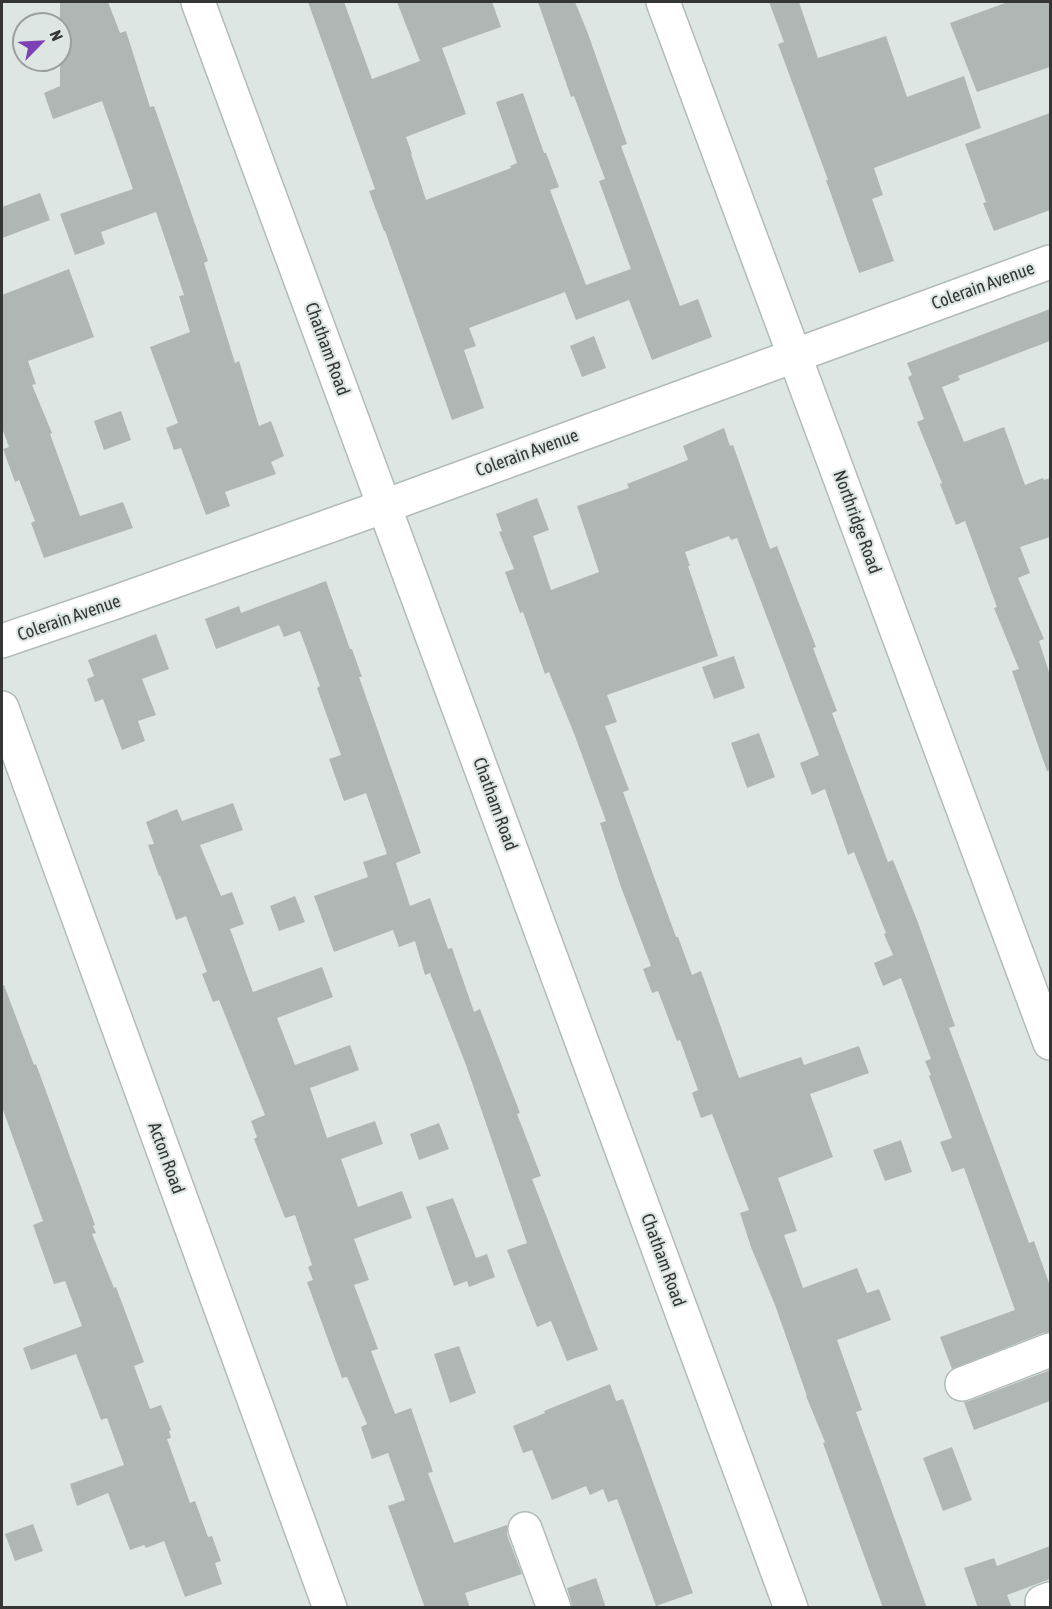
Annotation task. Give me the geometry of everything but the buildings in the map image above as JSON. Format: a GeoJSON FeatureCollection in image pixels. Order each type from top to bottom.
{"type":"FeatureCollection","features":[{"type":"Feature","properties":{"kind":"street","name":"Chatham Road"},"geometry":{"type":"LineString","coordinates":[[198,2],[791,1608]]}},
{"type":"Feature","properties":{"kind":"street","name":"Northridge Road"},"geometry":{"type":"LineString","coordinates":[[663,2],[1050,1043]]}},
{"type":"Feature","properties":{"kind":"street","name":"Colerain Avenue"},"geometry":{"type":"LineString","coordinates":[[2,641],[385,506],[794,354],[1050,262]]}},
{"type":"Feature","properties":{"kind":"street","name":"Acton Road"},"geometry":{"type":"LineString","coordinates":[[2,708],[330,1608]]}},
{"type":"Feature","properties":{"kind":"street"},"geometry":{"type":"LineString","coordinates":[[962,1384],[1050,1350]]}},
{"type":"Feature","properties":{"kind":"street"},"geometry":{"type":"LineString","coordinates":[[525,1529],[554,1608]]}}]}
